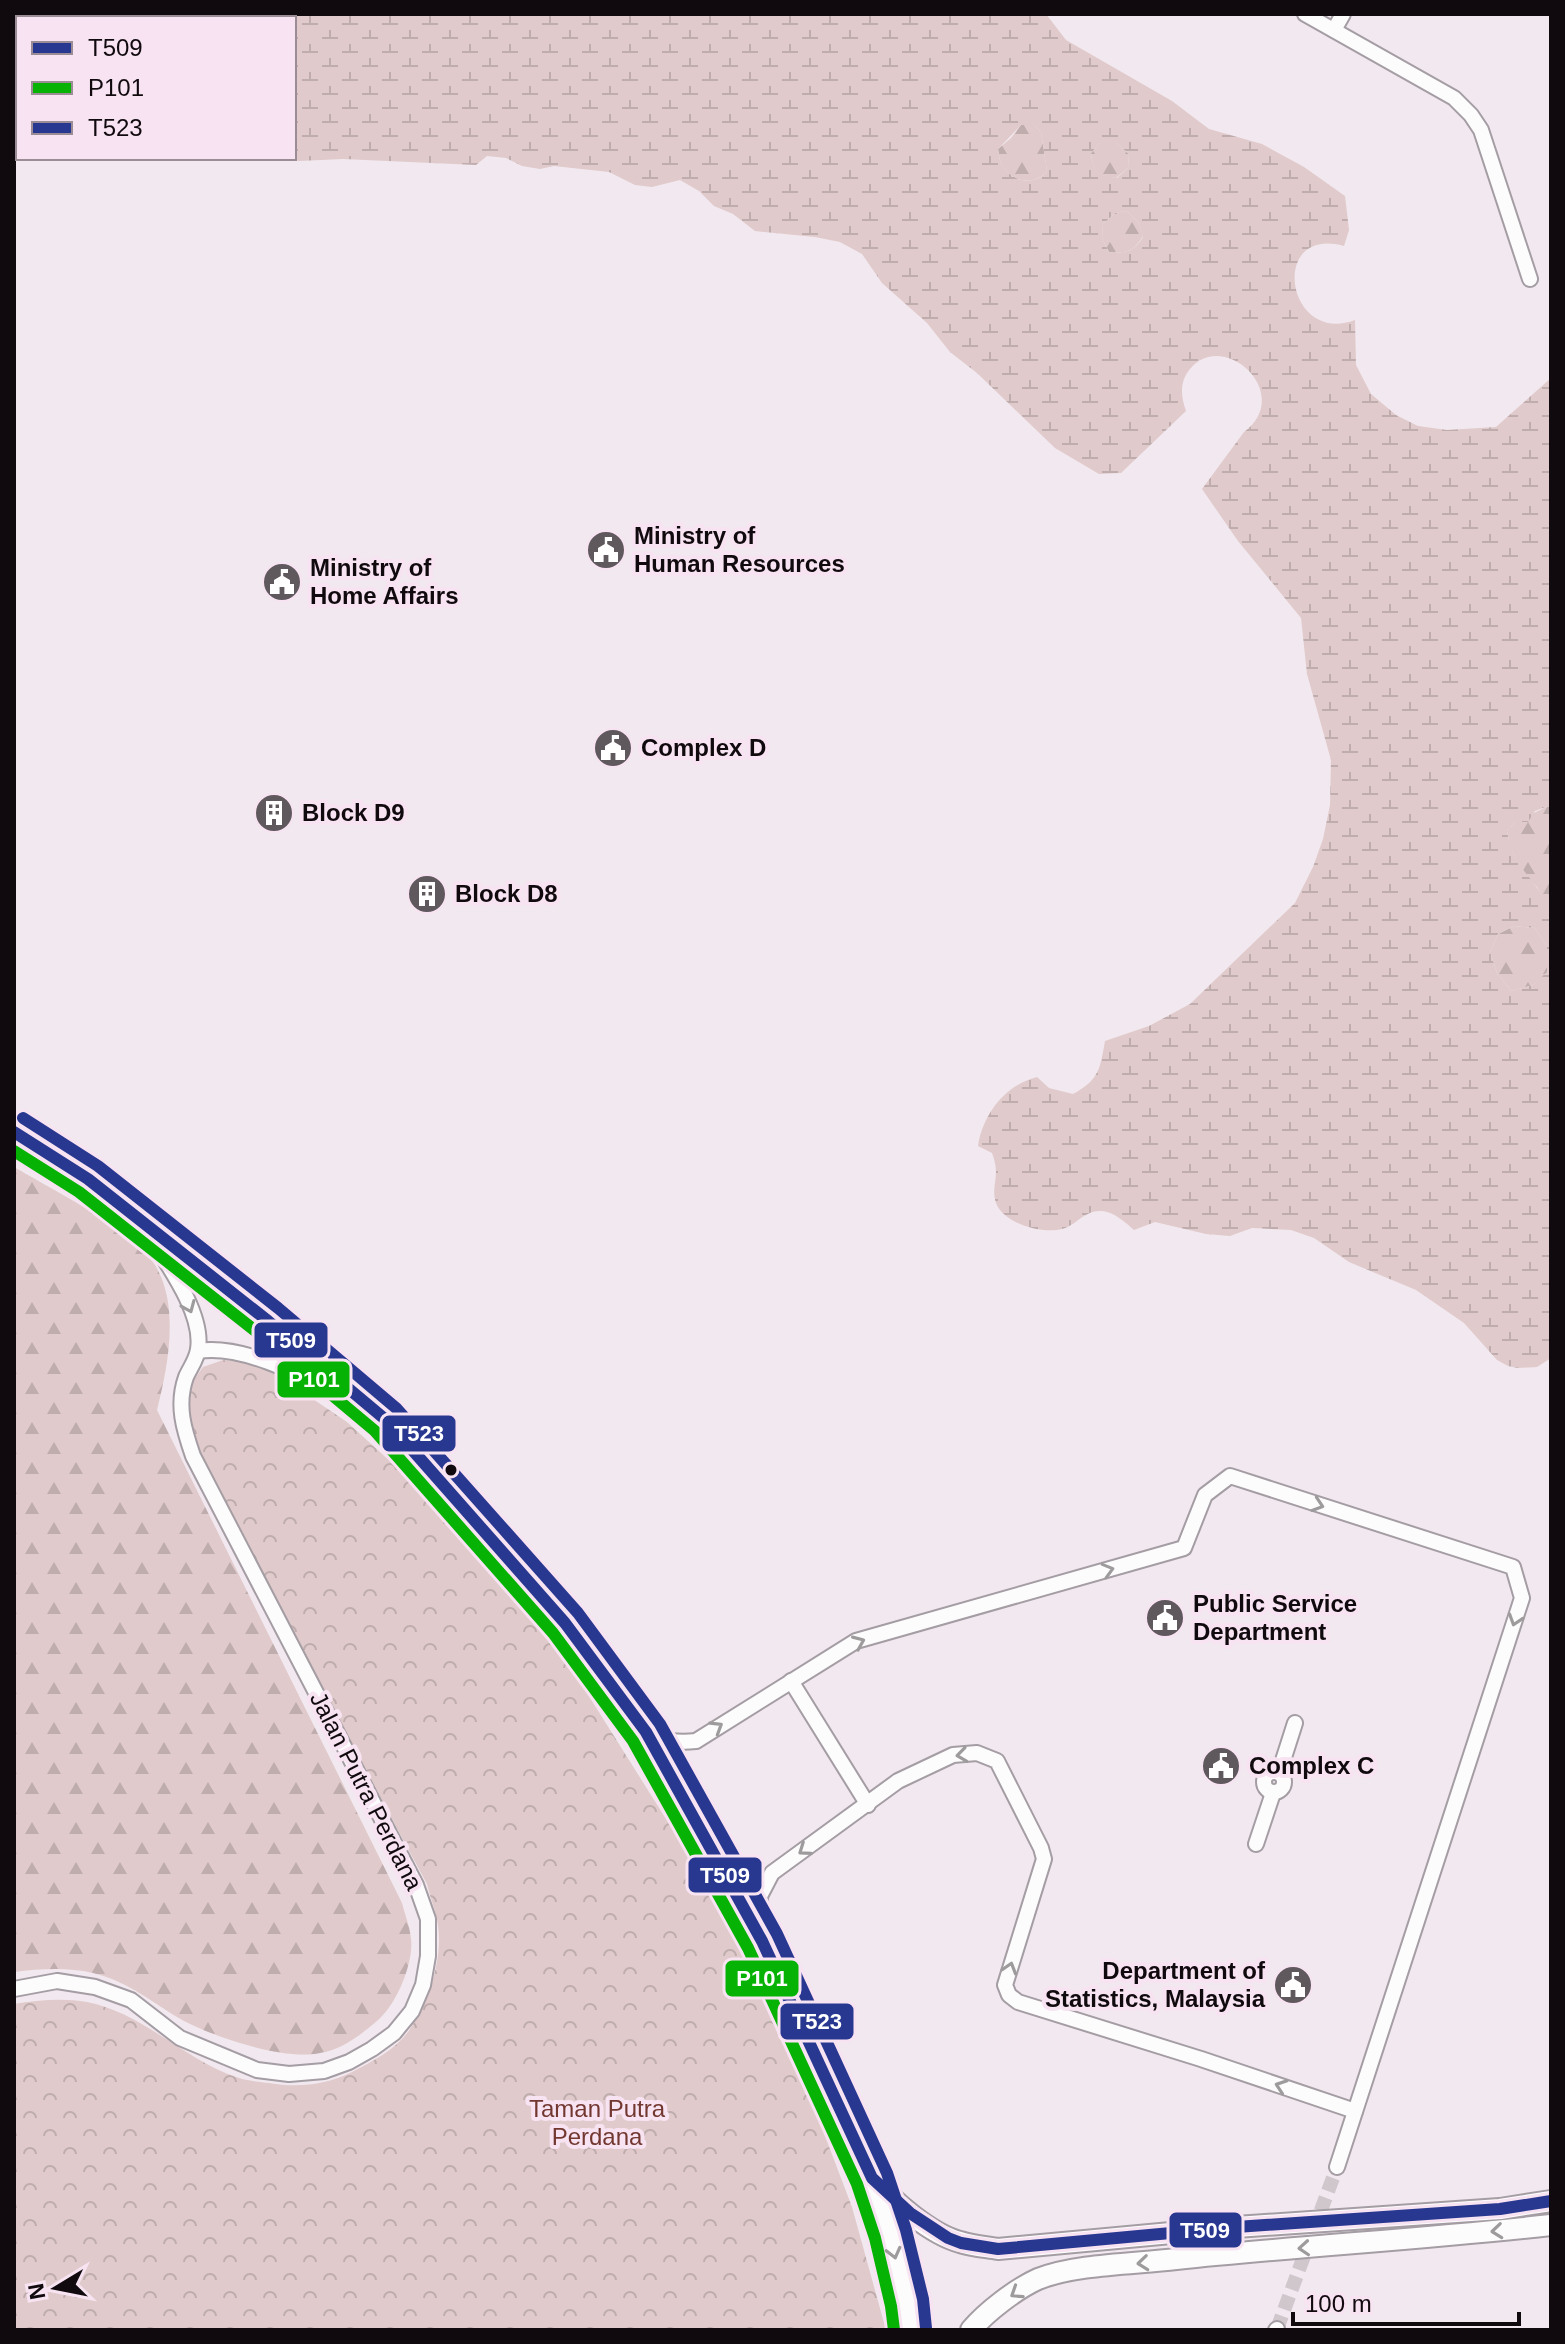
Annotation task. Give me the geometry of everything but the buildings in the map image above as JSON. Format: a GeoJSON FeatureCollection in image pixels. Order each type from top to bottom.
{"type":"FeatureCollection","features":[{"type":"Feature","properties":{"kind":"main road"},"geometry":{"type":"LineString","coordinates":[[14,1132],[88,1179],[268,1321],[386,1420],[565,1623],[646,1732],[762,1941],[872,2178],[890,2234],[907,2303],[910,2330]]}},
{"type":"Feature","properties":{"kind":"main road"},"geometry":{"type":"LineString","coordinates":[[872,2178],[910,2213],[948,2238],[998,2249],[1236,2227],[1500,2209],[1551,2201]]}},
{"type":"Feature","properties":{"kind":"main road"},"geometry":{"type":"LineString","coordinates":[[971,2330],[982,2317],[1037,2280],[1070,2270],[1551,2225]]}},
{"type":"Feature","properties":{"kind":"street"},"geometry":{"type":"LineString","coordinates":[[1305,14],[1454,98],[1471,115],[1481,130],[1530,279]]}},
{"type":"Feature","properties":{"kind":"street"},"geometry":{"type":"LineString","coordinates":[[1334,30],[1343,14]]}},
{"type":"Feature","properties":{"kind":"street"},"geometry":{"type":"LineString","coordinates":[[139,1220],[173,1273],[192,1313],[198,1333],[198,1351],[214,1348],[270,1364],[386,1420]]}},
{"type":"Feature","properties":{"kind":"street","name":"Jalan Putra Perdana"},"geometry":{"type":"LineString","coordinates":[[14,1989],[57,1981],[95,1987],[131,2000],[180,2038],[257,2070],[289,2074],[324,2071],[372,2049],[394,2033],[412,2011],[423,1985],[428,1956],[428,1919],[416,1885],[193,1456],[185,1434],[180,1411],[182,1395],[185,1379],[198,1351]]}},
{"type":"Feature","properties":{"kind":"street"},"geometry":{"type":"LineString","coordinates":[[646,1732],[676,1743],[696,1741],[856,1641],[1184,1548],[1205,1495],[1230,1476],[1513,1567],[1522,1598],[1337,2167]]}},
{"type":"Feature","properties":{"kind":"street"},"geometry":{"type":"LineString","coordinates":[[791,1681],[868,1805]]}},
{"type":"Feature","properties":{"kind":"street"},"geometry":{"type":"LineString","coordinates":[[1256,1844],[1273,1793],[1265,1786],[1265,1779],[1269,1774],[1279,1773],[1295,1723]]}},
{"type":"Feature","properties":{"kind":"street"},"geometry":{"type":"LineString","coordinates":[[762,1941],[760,1896],[772,1873],[898,1781],[953,1755],[977,1753],[997,1761],[1044,1859],[1005,1985],[1009,1995],[1018,2002],[1355,2111]]}},
{"type":"Feature","properties":{"kind":"green space"},"geometry":{"type":"Polygon","coordinates":[[[109,14],[1046,14],[1066,40],[1172,101],[1209,129],[1262,144],[1304,167],[1345,196],[1349,230],[1344,246],[1320,244],[1304,252],[1296,267],[1295,285],[1301,302],[1313,316],[1332,323],[1355,320],[1356,365],[1371,394],[1396,415],[1418,426],[1447,430],[1496,427],[1551,378],[1551,810],[1548,806],[1535,811],[1528,822],[1515,822],[1507,831],[1517,860],[1551,906],[1551,1358],[1537,1367],[1508,1366],[1497,1360],[1464,1323],[1416,1290],[1349,1262],[1314,1238],[1291,1230],[1252,1228],[1230,1236],[1206,1234],[1155,1222],[1134,1230],[1115,1215],[1102,1211],[1085,1215],[1062,1229],[1044,1230],[1024,1226],[1000,1210],[994,1191],[996,1169],[992,1153],[978,1146],[990,1112],[1015,1087],[1037,1077],[1049,1088],[1073,1094],[1097,1073],[1105,1041],[1149,1026],[1190,1004],[1295,903],[1323,839],[1330,805],[1331,760],[1307,674],[1301,618],[1238,541],[1202,489],[1258,417],[1262,400],[1258,385],[1249,371],[1235,361],[1220,356],[1204,358],[1190,369],[1184,379],[1182,395],[1186,411],[1121,473],[1099,474],[1055,448],[977,373],[950,352],[927,323],[882,283],[862,254],[840,242],[755,231],[680,180],[652,187],[635,185],[609,172],[554,166],[540,169],[522,166],[506,158],[487,156],[476,165],[343,159],[295,160],[296,16],[109,14]],[[1021,125],[998,149],[1000,161],[1010,175],[1030,181],[1047,171],[1041,132],[1034,125],[1021,125]],[[1100,143],[1091,153],[1093,165],[1101,174],[1117,178],[1128,168],[1129,154],[1116,143],[1100,143]],[[1127,211],[1115,213],[1103,224],[1102,238],[1109,252],[1125,252],[1136,246],[1143,237],[1139,223],[1127,211]],[[1514,926],[1498,934],[1490,952],[1497,973],[1511,991],[1533,985],[1547,972],[1547,947],[1535,928],[1514,926]]]}},
{"type":"Feature","properties":{"kind":"green space"},"geometry":{"type":"Polygon","coordinates":[[[1021,125],[1034,125],[1041,132],[1047,171],[1029,181],[1010,175],[1000,160],[998,149],[1021,125]]]}},
{"type":"Feature","properties":{"kind":"green space"},"geometry":{"type":"Polygon","coordinates":[[[1100,143],[1116,143],[1129,154],[1128,168],[1116,178],[1100,174],[1093,165],[1091,153],[1100,143]]]}},
{"type":"Feature","properties":{"kind":"green space"},"geometry":{"type":"Polygon","coordinates":[[[1127,211],[1139,223],[1143,236],[1129,250],[1109,252],[1102,238],[1103,224],[1115,213],[1127,211]]]}},
{"type":"Feature","properties":{"kind":"green space"},"geometry":{"type":"Polygon","coordinates":[[[1548,806],[1551,810],[1551,906],[1544,902],[1537,887],[1522,872],[1507,831],[1515,822],[1548,806]]]}},
{"type":"Feature","properties":{"kind":"green space"},"geometry":{"type":"Polygon","coordinates":[[[1514,926],[1535,928],[1547,947],[1547,973],[1533,985],[1511,991],[1497,973],[1490,952],[1498,934],[1514,926]]]}},
{"type":"Feature","properties":{"kind":"green space"},"geometry":{"type":"Polygon","coordinates":[[[14,1167],[111,1224],[155,1265],[163,1281],[170,1317],[168,1356],[157,1410],[402,1903],[410,1930],[411,1949],[402,1983],[391,2005],[377,2021],[336,2048],[306,2055],[270,2051],[197,2027],[106,1977],[63,1969],[14,1972],[14,1167]]]}},
{"type":"Feature","properties":{"kind":"green space","name":"Taman Putra Perdana"},"geometry":{"type":"Polygon","coordinates":[[[223,1360],[270,1370],[347,1422],[435,1502],[565,1658],[715,1897],[795,2057],[852,2207],[886,2330],[14,2330],[14,2004],[50,2000],[87,2002],[127,2016],[200,2060],[239,2078],[301,2085],[332,2080],[352,2072],[398,2043],[423,2006],[433,1979],[439,1938],[427,1884],[196,1453],[185,1403],[193,1381],[203,1367],[223,1360]]]}},
{"type":"Feature","properties":{"kind":"tunnel"},"geometry":{"type":"LineString","coordinates":[[1277,2329],[1337,2167]]}},
{"type":"Feature","properties":{"kind":"transit line","name":"T523"},"geometry":{"type":"LineString","coordinates":[[23,1118],[98,1166],[278,1308],[396,1408],[578,1613],[660,1724],[777,1934],[887,2173],[906,2230],[923,2299],[926,2328]]}},
{"type":"Feature","properties":{"kind":"transit line","name":"T509"},"geometry":{"type":"LineString","coordinates":[[14,1132],[88,1179],[268,1321],[386,1420],[565,1623],[646,1732],[762,1941],[872,2178],[910,2213],[948,2238],[998,2249],[1236,2227],[1500,2209],[1551,2201]]}},
{"type":"Feature","properties":{"kind":"transit line","name":"P101"},"geometry":{"type":"LineString","coordinates":[[14,1151],[79,1192],[258,1333],[375,1431],[553,1633],[633,1741],[748,1948],[857,2184],[875,2238],[894,2330]]}},
{"type":"Feature","properties":{"kind":"place","name":"Ministry of Human Resources"},"geometry":{"type":"Point","coordinates":[606,550]}},
{"type":"Feature","properties":{"kind":"place","name":"Ministry of Home Affairs"},"geometry":{"type":"Point","coordinates":[282,582]}},
{"type":"Feature","properties":{"kind":"place","name":"Complex D"},"geometry":{"type":"Point","coordinates":[613,748]}},
{"type":"Feature","properties":{"kind":"place","name":"Block D9"},"geometry":{"type":"Point","coordinates":[274,813]}},
{"type":"Feature","properties":{"kind":"place","name":"Block D8"},"geometry":{"type":"Point","coordinates":[427,894]}},
{"type":"Feature","properties":{"kind":"place","name":"Public Service Department"},"geometry":{"type":"Point","coordinates":[1165,1618]}},
{"type":"Feature","properties":{"kind":"place","name":"Complex C"},"geometry":{"type":"Point","coordinates":[1221,1766]}},
{"type":"Feature","properties":{"kind":"place","name":"Department of Statistics, Malaysia"},"geometry":{"type":"Point","coordinates":[1293,1985]}}]}
